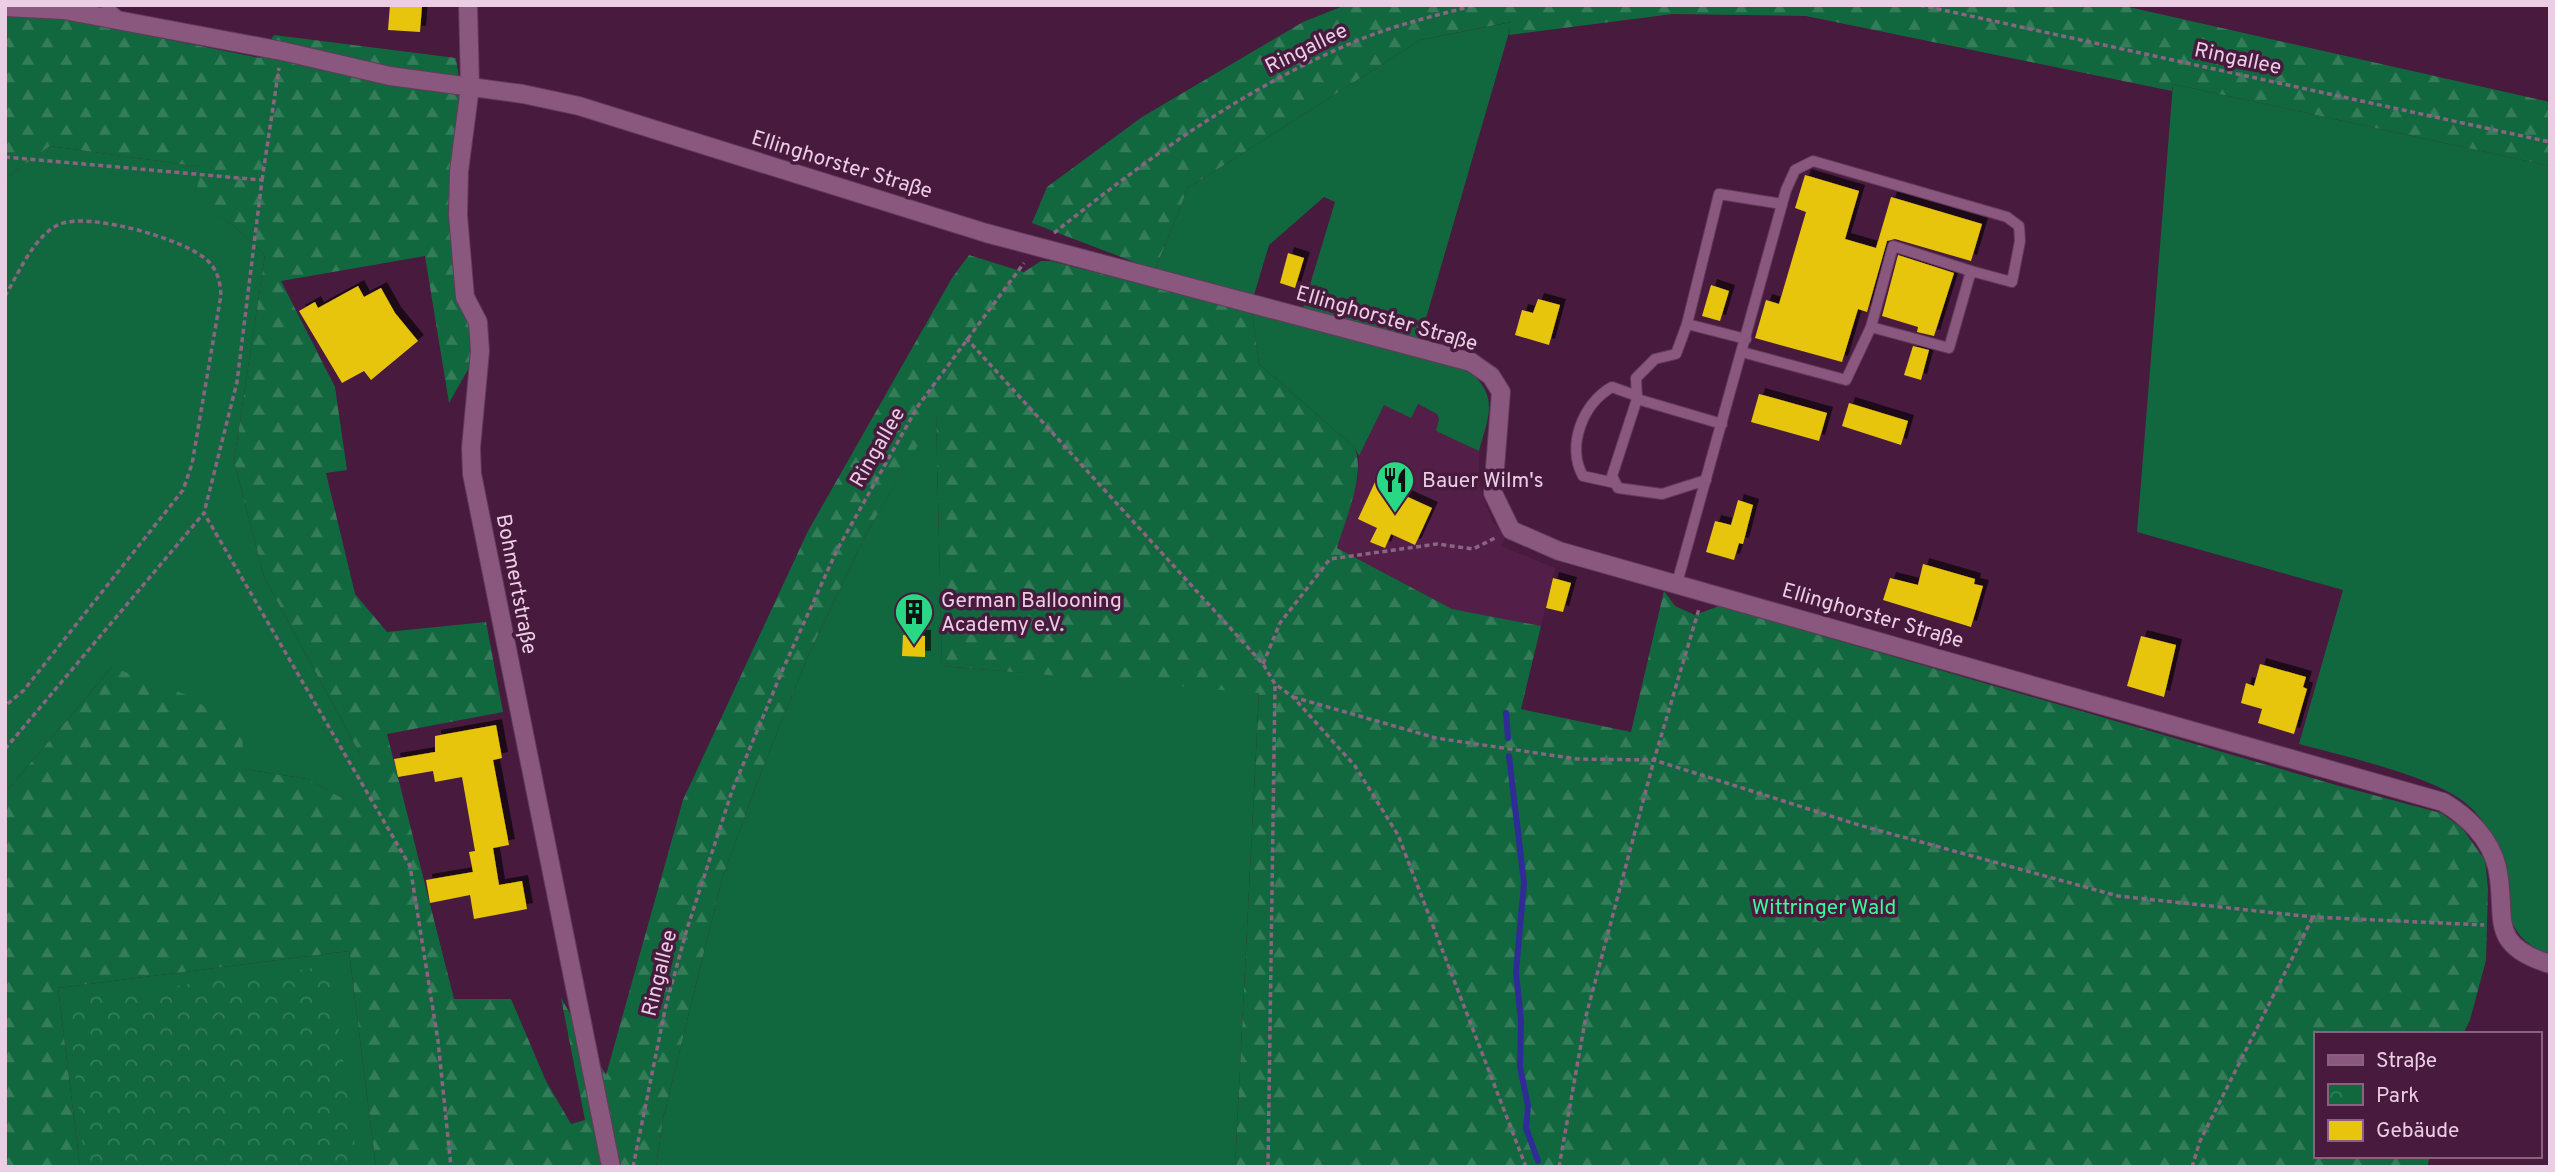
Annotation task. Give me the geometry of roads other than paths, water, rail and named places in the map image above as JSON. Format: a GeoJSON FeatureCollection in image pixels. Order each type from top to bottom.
{"type":"FeatureCollection","features":[{"type":"Feature","properties":{"kind":"street","name":"Bohmertstraße"},"geometry":{"type":"LineString","coordinates":[[468,5],[470,87],[460,171],[458,215],[465,298],[478,322],[480,351],[471,448],[472,474],[611,1167]]}},
{"type":"Feature","properties":{"kind":"street","name":"Ellinghorster Straße"},"geometry":{"type":"LineString","coordinates":[[5,8],[64,10],[282,51],[390,76],[579,106],[1037,247],[1471,362],[1491,376],[1502,392],[1493,493],[1511,530],[1559,551],[2443,802],[2460,812],[2487,844],[2497,866],[2500,926],[2512,945],[2550,964]]}},
{"type":"Feature","properties":{"kind":"lane"},"geometry":{"type":"LineString","coordinates":[[106,5],[124,21]]}},
{"type":"Feature","properties":{"kind":"lane"},"geometry":{"type":"LineString","coordinates":[[1677,583],[1783,204],[1795,170],[1813,161],[2007,217],[2019,226],[2020,241],[2012,282],[1893,246],[1871,327],[1846,380],[1742,352]]}},
{"type":"Feature","properties":{"kind":"lane"},"geometry":{"type":"LineString","coordinates":[[1706,480],[1662,494],[1618,488],[1612,476],[1637,398],[1636,378],[1655,359],[1676,354],[1687,324],[1719,194],[1783,204]]}},
{"type":"Feature","properties":{"kind":"lane"},"geometry":{"type":"LineString","coordinates":[[1871,327],[1949,348],[1971,271]]}},
{"type":"Feature","properties":{"kind":"lane"},"geometry":{"type":"LineString","coordinates":[[1687,324],[1746,338]]}},
{"type":"Feature","properties":{"kind":"lane"},"geometry":{"type":"LineString","coordinates":[[1615,483],[1583,476],[1576,463],[1577,443],[1586,410],[1598,394],[1612,387],[1637,398],[1722,424]]}},
{"type":"Feature","properties":{"kind":"waterway"},"geometry":{"type":"LineString","coordinates":[[1506,713],[1508,738]]}},
{"type":"Feature","properties":{"kind":"waterway"},"geometry":{"type":"LineString","coordinates":[[1509,756],[1524,883],[1516,972],[1521,1021],[1520,1067],[1528,1106],[1526,1128],[1538,1161]]}},
{"type":"Feature","properties":{"kind":"place","name":"Bauer Wilm's"},"geometry":{"type":"Point","coordinates":[1395,514]}},
{"type":"Feature","properties":{"kind":"place","name":"German Ballooning Academy e.V."},"geometry":{"type":"Point","coordinates":[914,646]}},
{"type":"Feature","properties":{"kind":"park label","name":"Wittringer Wald"},"geometry":{"type":"Point","coordinates":[1824,907]}}]}
